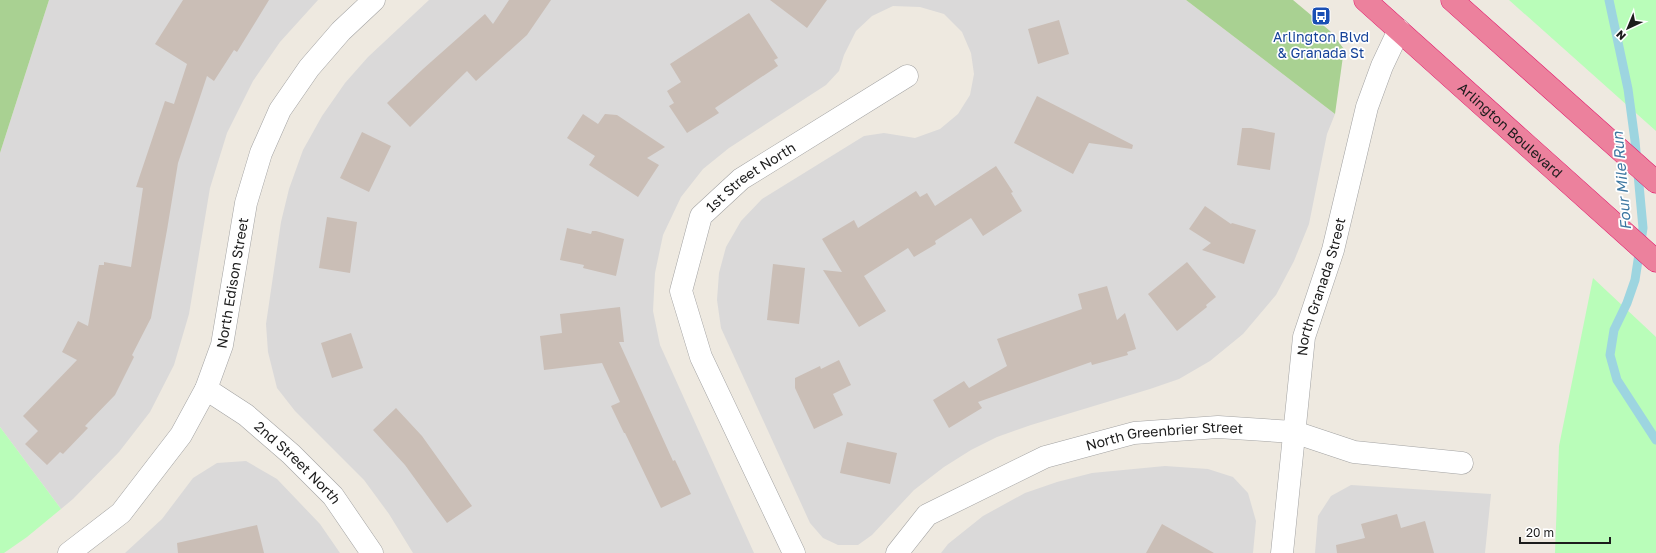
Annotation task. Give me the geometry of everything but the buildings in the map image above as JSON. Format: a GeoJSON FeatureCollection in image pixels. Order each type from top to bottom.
{"type":"FeatureCollection","features":[{"type":"Feature","properties":{"kind":"highway","name":"Arlington Boulevard"},"geometry":{"type":"LineString","coordinates":[[1364,0],[1656,261]]}},
{"type":"Feature","properties":{"kind":"highway"},"geometry":{"type":"LineString","coordinates":[[1452,0],[1656,182]]}},
{"type":"Feature","properties":{"kind":"street","name":"North Edison Street"},"geometry":{"type":"LineString","coordinates":[[70,553],[121,513],[181,434],[206,389],[222,345],[246,203],[261,152],[280,110],[309,68],[341,31],[374,0]]}},
{"type":"Feature","properties":{"kind":"street","name":"North Granada Street"},"geometry":{"type":"LineString","coordinates":[[1282,553],[1304,337],[1333,250],[1367,107],[1382,66],[1399,30]]}},
{"type":"Feature","properties":{"kind":"street","name":"1st Street North"},"geometry":{"type":"LineString","coordinates":[[794,553],[701,357],[681,291],[701,216],[741,179],[907,76]]}},
{"type":"Feature","properties":{"kind":"street","name":"2nd Street North"},"geometry":{"type":"LineString","coordinates":[[206,389],[246,415],[291,454],[333,496],[372,553]]}},
{"type":"Feature","properties":{"kind":"street","name":"North Greenbrier Street"},"geometry":{"type":"LineString","coordinates":[[897,553],[927,515],[1045,457],[1134,433],[1218,427],[1294,432],[1354,452],[1462,463]]}},
{"type":"Feature","properties":{"kind":"shaded area"},"geometry":{"type":"Polygon","coordinates":[[[49,0],[318,0],[280,42],[253,81],[227,133],[210,188],[189,314],[174,365],[150,412],[119,452],[73,499],[61,509],[0,427],[0,153],[49,0]]]}},
{"type":"Feature","properties":{"kind":"shaded area"},"geometry":{"type":"Polygon","coordinates":[[[429,0],[1186,0],[1335,114],[1327,134],[1309,224],[1294,261],[1276,295],[1243,334],[1210,361],[1179,379],[1031,425],[997,437],[971,450],[944,467],[914,490],[872,535],[858,545],[838,545],[823,538],[810,523],[721,328],[717,300],[719,273],[726,247],[741,221],[762,199],[864,136],[884,133],[915,138],[940,129],[958,114],[970,95],[974,74],[971,53],[962,32],[944,14],[920,7],[893,6],[872,16],[856,31],[844,55],[839,71],[826,85],[729,148],[703,169],[681,197],[663,235],[655,273],[653,311],[660,345],[754,553],[413,553],[389,514],[364,480],[295,411],[277,388],[268,352],[266,324],[281,222],[289,189],[303,150],[322,116],[345,83],[368,57],[429,0]]]}},
{"type":"Feature","properties":{"kind":"shaded area"},"geometry":{"type":"Polygon","coordinates":[[[246,461],[277,479],[320,524],[340,553],[125,553],[162,519],[193,478],[217,463],[246,461]]]}},
{"type":"Feature","properties":{"kind":"shaded area"},"geometry":{"type":"Polygon","coordinates":[[[1165,466],[1208,469],[1233,477],[1248,493],[1256,521],[1253,553],[941,553],[948,544],[983,516],[1025,493],[1057,482],[1092,473],[1165,466]]]}},
{"type":"Feature","properties":{"kind":"shaded area"},"geometry":{"type":"Polygon","coordinates":[[[1351,485],[1491,494],[1485,553],[1315,553],[1318,516],[1331,496],[1351,485]]]}},
{"type":"Feature","properties":{"kind":"green space"},"geometry":{"type":"Polygon","coordinates":[[[0,0],[49,0],[0,153],[0,0]]]}},
{"type":"Feature","properties":{"kind":"green space"},"geometry":{"type":"Polygon","coordinates":[[[1186,0],[1293,0],[1330,31],[1344,49],[1335,114],[1186,0]]]}},
{"type":"Feature","properties":{"kind":"green space"},"geometry":{"type":"Polygon","coordinates":[[[1509,0],[1656,0],[1656,131],[1509,0]]]}},
{"type":"Feature","properties":{"kind":"green space"},"geometry":{"type":"Polygon","coordinates":[[[1593,278],[1656,337],[1656,553],[1555,553],[1559,446],[1593,278]]]}},
{"type":"Feature","properties":{"kind":"green space"},"geometry":{"type":"Polygon","coordinates":[[[0,427],[61,509],[27,537],[4,553],[0,553],[0,427]]]}},
{"type":"Feature","properties":{"kind":"waterway","name":"Four Mile Run"},"geometry":{"type":"LineString","coordinates":[[1609,0],[1628,89],[1635,141],[1643,228],[1635,280],[1627,303],[1614,330],[1610,355],[1617,380],[1656,440]]}},
{"type":"Feature","properties":{"kind":"place","name":"Arlington Blvd & Granada St"},"geometry":{"type":"Point","coordinates":[1321,16]}}]}
